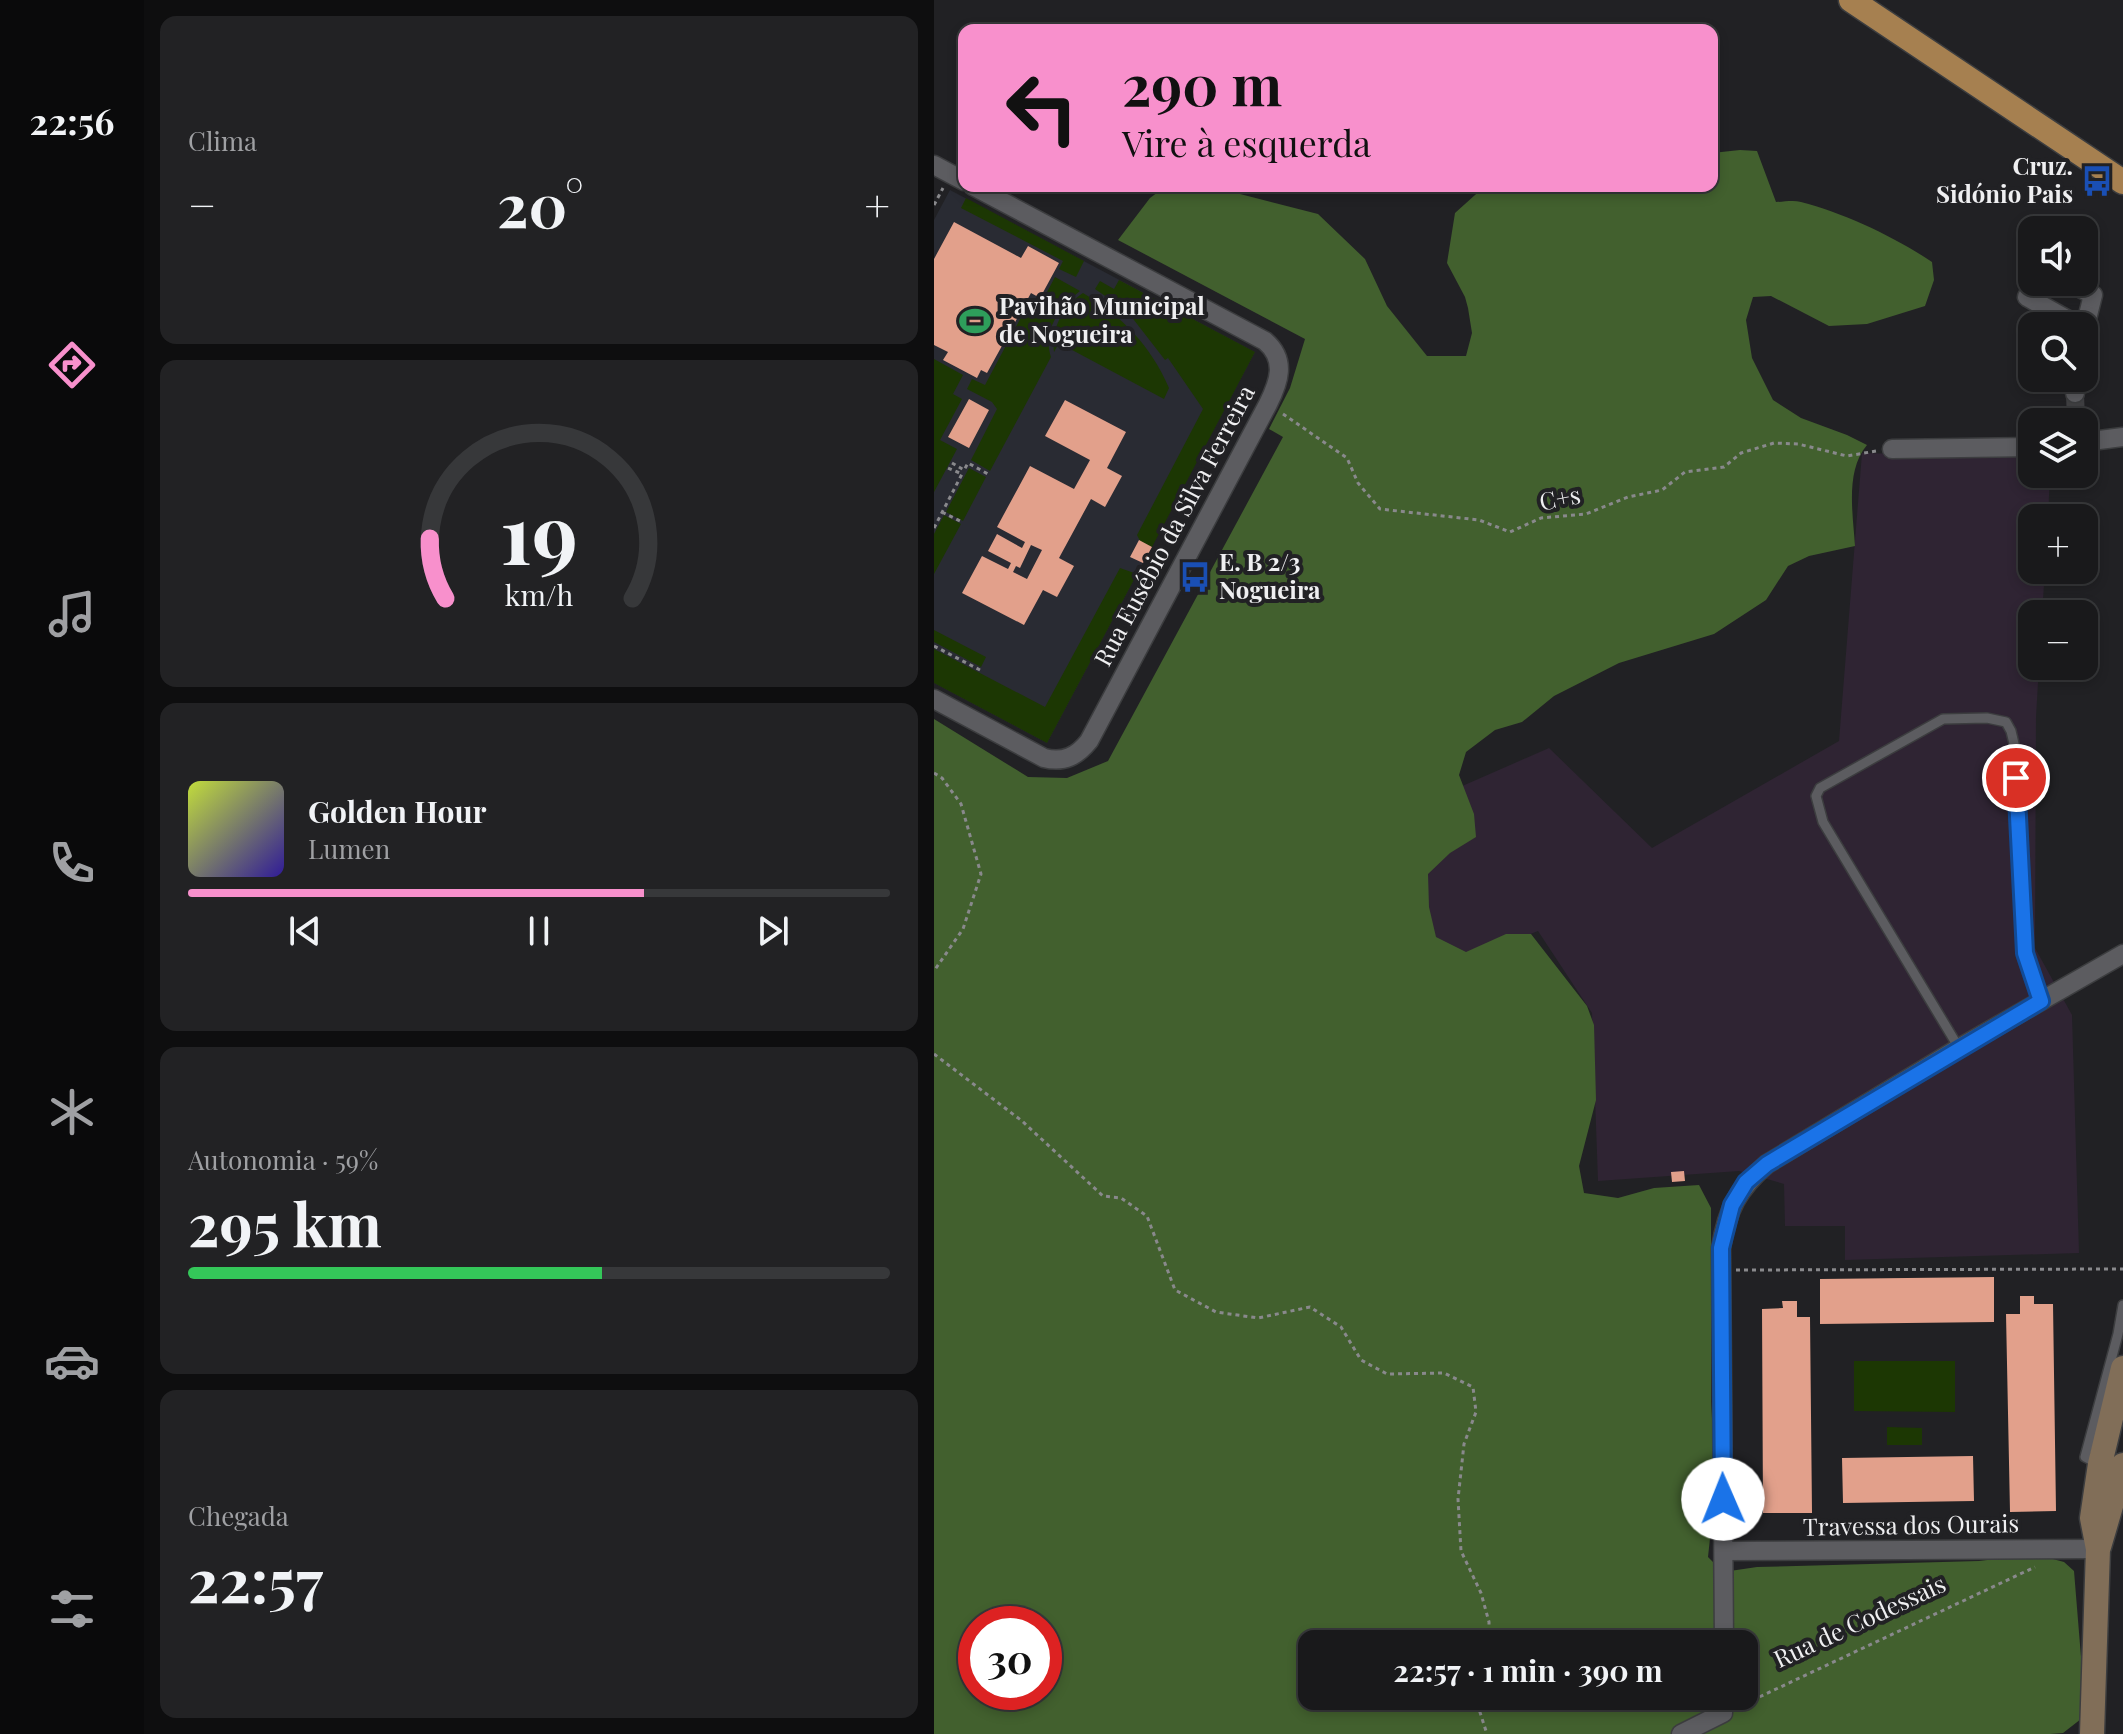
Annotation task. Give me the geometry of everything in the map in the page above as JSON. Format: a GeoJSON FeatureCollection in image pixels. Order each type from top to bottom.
{"type":"FeatureCollection","features":[{"type":"Feature","properties":{"kind":"main road"},"geometry":{"type":"LineString","coordinates":[[1851,0],[2123,182]]}},
{"type":"Feature","properties":{"kind":"main road"},"geometry":{"type":"LineString","coordinates":[[2092,1734],[2098,1549],[2092,1518],[2111,1464],[2123,1368]]}},
{"type":"Feature","properties":{"kind":"street"},"geometry":{"type":"LineString","coordinates":[[934,165],[958,178]]}},
{"type":"Feature","properties":{"kind":"street","name":"Rua Eusébio da Silva Ferreira"},"geometry":{"type":"LineString","coordinates":[[934,699],[1044,758],[1062,760],[1079,752],[1089,741],[1268,404],[1280,371],[1277,356],[1269,343],[984,192]]}},
{"type":"Feature","properties":{"kind":"street"},"geometry":{"type":"LineString","coordinates":[[2028,296],[2053,312]]}},
{"type":"Feature","properties":{"kind":"street"},"geometry":{"type":"LineString","coordinates":[[2098,440],[2123,437]]}},
{"type":"Feature","properties":{"kind":"street"},"geometry":{"type":"LineString","coordinates":[[1892,449],[2018,447]]}},
{"type":"Feature","properties":{"kind":"street"},"geometry":{"type":"LineString","coordinates":[[1724,1630],[1721,1269],[1724,1227],[1732,1205],[1746,1182],[1767,1164],[2123,954]]}},
{"type":"Feature","properties":{"kind":"street","name":"Travessa dos Ourais"},"geometry":{"type":"LineString","coordinates":[[1724,1551],[2098,1549]]}},
{"type":"Feature","properties":{"kind":"street"},"geometry":{"type":"LineString","coordinates":[[1681,1734],[1716,1710]]}},
{"type":"Feature","properties":{"kind":"lane"},"geometry":{"type":"LineString","coordinates":[[1959,1048],[1823,822],[1816,796],[1820,788],[1943,719],[1987,718],[2006,722],[2011,731],[2015,748],[2025,953],[2041,1001]]}},
{"type":"Feature","properties":{"kind":"lane"},"geometry":{"type":"LineString","coordinates":[[2111,1464],[2085,1457],[2123,1305]]}},
{"type":"Feature","properties":{"kind":"path","name":"C+s"},"geometry":{"type":"LineString","coordinates":[[1268,404],[1347,458],[1358,483],[1380,509],[1479,520],[1510,532],[1541,518],[1586,514],[1628,497],[1662,490],[1685,472],[1724,467],[1741,453],[1774,443],[1798,444],[1847,456],[1892,449]]}},
{"type":"Feature","properties":{"kind":"path"},"geometry":{"type":"LineString","coordinates":[[934,528],[962,474],[950,466],[964,470],[968,463],[988,474]]}},
{"type":"Feature","properties":{"kind":"path"},"geometry":{"type":"LineString","coordinates":[[942,512],[962,522]]}},
{"type":"Feature","properties":{"kind":"path"},"geometry":{"type":"LineString","coordinates":[[934,646],[980,670]]}},
{"type":"Feature","properties":{"kind":"path"},"geometry":{"type":"LineString","coordinates":[[934,773],[942,778],[961,804],[981,874],[963,929],[934,971]]}},
{"type":"Feature","properties":{"kind":"path"},"geometry":{"type":"LineString","coordinates":[[934,1054],[1022,1121],[1103,1196],[1121,1198],[1147,1216],[1175,1290],[1216,1312],[1258,1318],[1310,1307],[1341,1327],[1361,1360],[1387,1374],[1444,1373],[1473,1387],[1476,1412],[1464,1444],[1458,1499],[1461,1551],[1481,1593],[1489,1630]]}},
{"type":"Feature","properties":{"kind":"path"},"geometry":{"type":"LineString","coordinates":[[1721,1269],[2123,1269]]}},
{"type":"Feature","properties":{"kind":"path","name":"Rua de Codessais"},"geometry":{"type":"LineString","coordinates":[[1758,1689],[2045,1562],[2054,1548]]}},
{"type":"Feature","properties":{"kind":"path"},"geometry":{"type":"LineString","coordinates":[[1479,1710],[1487,1734]]}},
{"type":"Feature","properties":{"kind":"shaded area"},"geometry":{"type":"Polygon","coordinates":[[[950,190],[1255,352],[1047,743],[934,683],[934,220],[950,190]]]}},
{"type":"Feature","properties":{"kind":"shaded area"},"geometry":{"type":"Polygon","coordinates":[[[1862,453],[2018,457],[2018,488],[2049,488],[2049,504],[2018,504],[2018,584],[2044,584],[2043,600],[2018,600],[2018,680],[2038,680],[2035,948],[2072,1015],[2079,1253],[1845,1260],[1845,1226],[1785,1226],[1784,1184],[1739,1171],[1598,1181],[1592,1013],[1538,931],[1434,971],[1371,826],[1549,748],[1652,848],[1839,741],[1862,453]]]}},
{"type":"Feature","properties":{"kind":"green space"},"geometry":{"type":"Polygon","coordinates":[[[1740,150],[1757,151],[1776,202],[1798,201],[1834,212],[1886,235],[1932,262],[1934,280],[1925,306],[1867,324],[1829,326],[1771,296],[1753,297],[1746,320],[1752,358],[1773,400],[1801,418],[1867,445],[1860,455],[1853,480],[1855,546],[1809,556],[1788,566],[1766,600],[1714,634],[1619,663],[1554,696],[1522,722],[1495,730],[1466,752],[1459,775],[1474,814],[1476,837],[1450,853],[1428,874],[1429,907],[1436,937],[1466,952],[1506,934],[1531,934],[1587,1006],[1594,1025],[1596,1100],[1579,1166],[1584,1193],[1618,1198],[1654,1188],[1699,1185],[1711,1208],[1711,1402],[1716,1483],[1708,1557],[1723,1572],[1757,1567],[1979,1561],[2034,1554],[2064,1562],[2074,1571],[2081,1657],[2081,1719],[2063,1733],[934,1734],[934,719],[1028,777],[1067,778],[1108,761],[1283,437],[1269,429],[1290,388],[1305,339],[1118,240],[1150,198],[1158,192],[1232,192],[1318,214],[1365,259],[1387,306],[1427,356],[1466,356],[1472,333],[1465,297],[1447,263],[1455,213],[1478,192],[1718,192],[1718,152],[1740,150]]]}},
{"type":"Feature","properties":{"kind":"green space"},"geometry":{"type":"Polygon","coordinates":[[[966,198],[1084,261],[1076,277],[1059,269],[1063,261],[961,208],[966,198]]]}},
{"type":"Feature","properties":{"kind":"green space"},"geometry":{"type":"Polygon","coordinates":[[[1055,277],[1080,291],[1055,320],[1049,338],[1051,357],[990,471],[971,460],[997,409],[992,402],[967,389],[972,379],[985,385],[1027,306],[1037,311],[1055,277]]]}},
{"type":"Feature","properties":{"kind":"green space"},"geometry":{"type":"Polygon","coordinates":[[[1119,280],[1255,352],[1152,547],[1140,541],[1137,535],[1203,409],[1168,358],[1165,360],[1127,311],[1095,289],[1100,281],[1114,289],[1119,280]]]}},
{"type":"Feature","properties":{"kind":"green space"},"geometry":{"type":"Polygon","coordinates":[[[1083,293],[1123,322],[1144,346],[1169,388],[1164,399],[1059,343],[1054,352],[1054,334],[1060,318],[1083,293]]]}},
{"type":"Feature","properties":{"kind":"green space"},"geometry":{"type":"Polygon","coordinates":[[[934,359],[963,375],[953,394],[962,399],[940,440],[957,449],[934,492],[934,359]]]}},
{"type":"Feature","properties":{"kind":"green space"},"geometry":{"type":"Polygon","coordinates":[[[969,468],[986,477],[963,521],[946,512],[969,468]]]}},
{"type":"Feature","properties":{"kind":"green space"},"geometry":{"type":"Polygon","coordinates":[[[944,515],[961,524],[934,574],[934,534],[944,515]]]}},
{"type":"Feature","properties":{"kind":"green space"},"geometry":{"type":"Polygon","coordinates":[[[1120,568],[1137,574],[1047,743],[934,683],[934,649],[1045,707],[1120,568]]]}},
{"type":"Feature","properties":{"kind":"green space"},"geometry":{"type":"Polygon","coordinates":[[[934,630],[986,657],[981,667],[934,642],[934,630]]]}},
{"type":"Feature","properties":{"kind":"green space"},"geometry":{"type":"Polygon","coordinates":[[[1854,1361],[1955,1361],[1955,1412],[1854,1411],[1854,1361]]]}},
{"type":"Feature","properties":{"kind":"green space"},"geometry":{"type":"Polygon","coordinates":[[[1887,1427],[1922,1428],[1922,1445],[1887,1445],[1887,1427]]]}},
{"type":"Feature","properties":{"kind":"building","name":"Pavihão Municipal de Nogueira"},"geometry":{"type":"Polygon","coordinates":[[[954,222],[1021,258],[1028,246],[1059,263],[1040,298],[1031,293],[987,373],[981,370],[977,378],[943,360],[948,352],[934,345],[934,259],[954,222]]]}},
{"type":"Feature","properties":{"kind":"building"},"geometry":{"type":"Polygon","coordinates":[[[969,399],[989,410],[969,448],[948,437],[969,399]]]}},
{"type":"Feature","properties":{"kind":"building"},"geometry":{"type":"Polygon","coordinates":[[[1065,400],[1126,432],[1107,468],[1122,476],[1105,507],[1091,499],[1059,558],[1074,566],[1057,597],[1043,590],[1024,625],[962,593],[982,556],[1008,569],[1011,563],[988,551],[997,534],[1022,548],[1025,542],[997,527],[1030,466],[1074,489],[1090,460],[1045,436],[1065,400]],[[1031,545],[1020,568],[1016,566],[1013,572],[1027,579],[1042,550],[1031,545]]]}},
{"type":"Feature","properties":{"kind":"building"},"geometry":{"type":"Polygon","coordinates":[[[1139,540],[1152,547],[1143,563],[1130,557],[1139,540]]]}},
{"type":"Feature","properties":{"kind":"building"},"geometry":{"type":"Polygon","coordinates":[[[1684,1171],[1685,1181],[1672,1182],[1671,1172],[1684,1171]]]}},
{"type":"Feature","properties":{"kind":"building"},"geometry":{"type":"Polygon","coordinates":[[[1994,1277],[1994,1322],[1820,1324],[1820,1279],[1994,1277]]]}},
{"type":"Feature","properties":{"kind":"building"},"geometry":{"type":"Polygon","coordinates":[[[2020,1296],[2034,1296],[2034,1304],[2053,1304],[2056,1511],[2010,1512],[2006,1314],[2020,1314],[2020,1296]]]}},
{"type":"Feature","properties":{"kind":"building"},"geometry":{"type":"Polygon","coordinates":[[[1782,1301],[1797,1301],[1797,1317],[1810,1317],[1812,1513],[1763,1513],[1762,1309],[1783,1308],[1782,1301]]]}},
{"type":"Feature","properties":{"kind":"building"},"geometry":{"type":"Polygon","coordinates":[[[1973,1456],[1974,1501],[1843,1503],[1842,1458],[1973,1456]]]}},
{"type":"Feature","properties":{"kind":"tunnel"},"geometry":{"type":"LineString","coordinates":[[2075,393],[2076,408]]}},
{"type":"Feature","properties":{"kind":"place","name":"Cruz. Sidónio Pais"},"geometry":{"type":"Point","coordinates":[2097,181]}},
{"type":"Feature","properties":{"kind":"place","name":"Pavihão Municipal de Nogueira"},"geometry":{"type":"Point","coordinates":[975,321]}},
{"type":"Feature","properties":{"kind":"place","name":"E. B 2/3 Nogueira"},"geometry":{"type":"Point","coordinates":[1195,577]}},
{"type":"Feature","properties":{"kind":"route"},"geometry":{"type":"LineString","coordinates":[[1723,1499],[1721,1248],[1732,1205],[1746,1182],[1767,1164],[2041,1001],[2025,953],[2016,778]]}}]}
